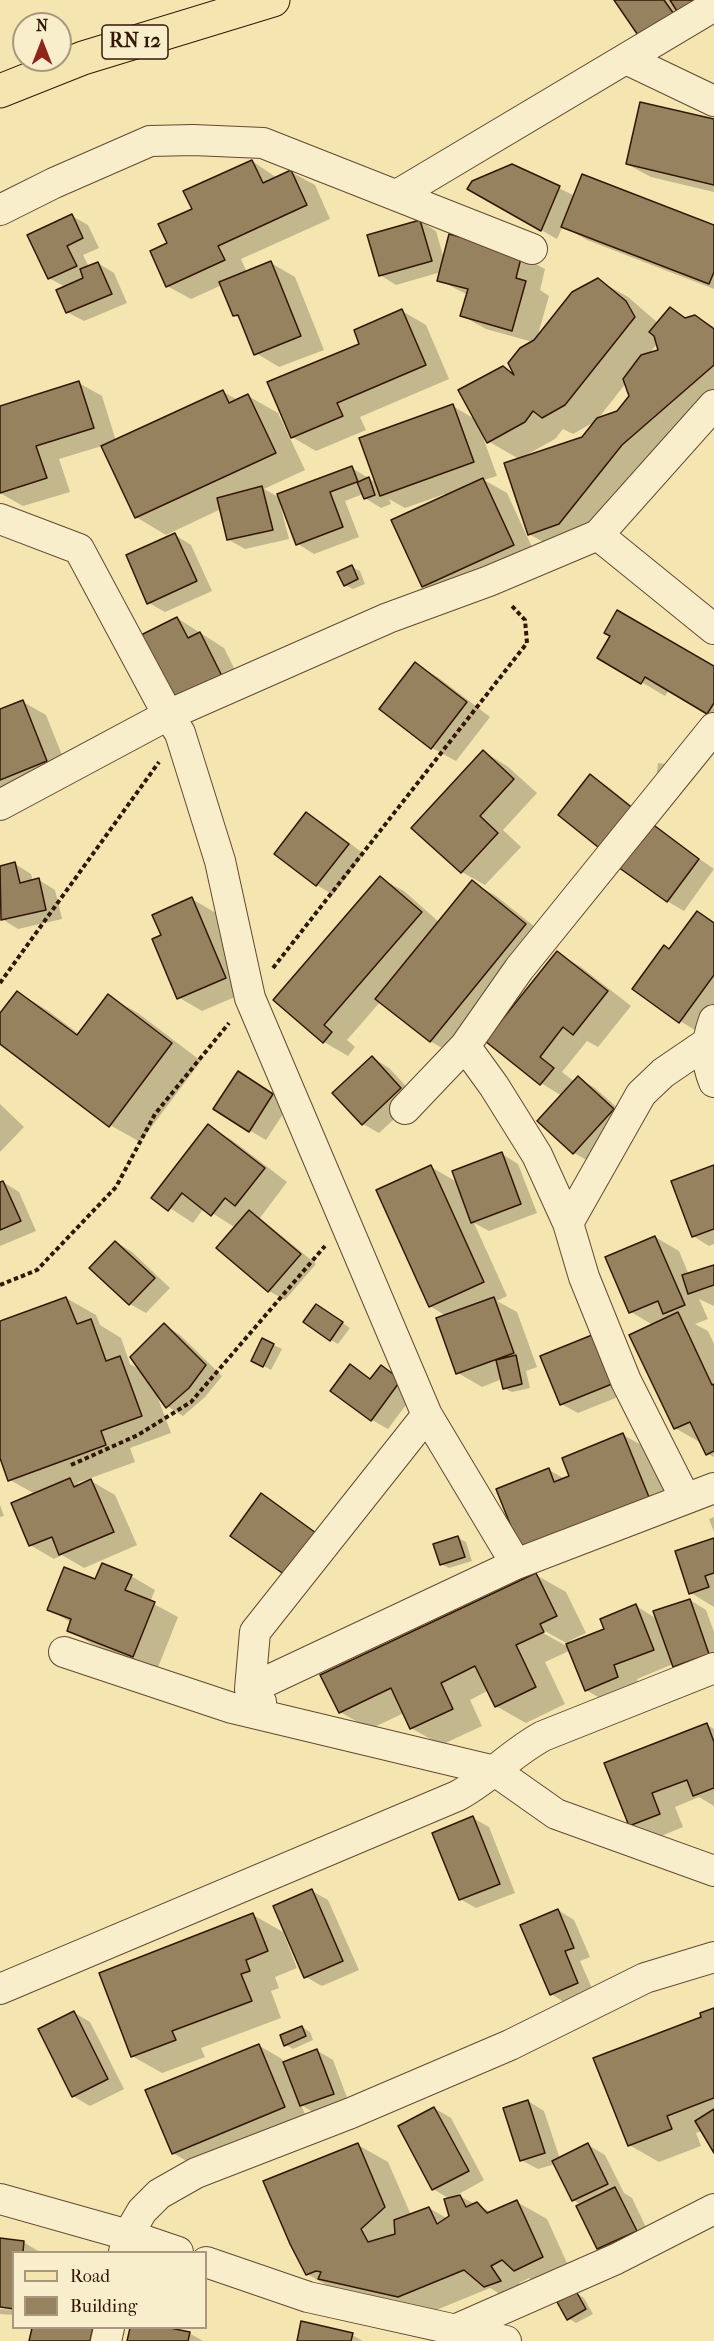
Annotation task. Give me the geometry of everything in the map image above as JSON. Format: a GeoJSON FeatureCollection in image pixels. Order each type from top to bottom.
{"type":"FeatureCollection","features":[{"type":"Feature","properties":{"kind":"main road","name":"RN 12"},"geometry":{"type":"LineString","coordinates":[[0,91],[83,58],[273,0]]}},
{"type":"Feature","properties":{"kind":"street"},"geometry":{"type":"LineString","coordinates":[[397,195],[714,6]]}},
{"type":"Feature","properties":{"kind":"street"},"geometry":{"type":"LineString","coordinates":[[626,59],[714,101]]}},
{"type":"Feature","properties":{"kind":"street"},"geometry":{"type":"LineString","coordinates":[[0,210],[54,183],[150,141],[263,143],[532,249]]}},
{"type":"Feature","properties":{"kind":"street"},"geometry":{"type":"LineString","coordinates":[[0,805],[174,724],[388,618],[489,581],[598,535],[714,405]]}},
{"type":"Feature","properties":{"kind":"street"},"geometry":{"type":"LineString","coordinates":[[0,519],[79,549],[174,724],[220,861],[250,998],[427,1415],[516,1564]]}},
{"type":"Feature","properties":{"kind":"street"},"geometry":{"type":"LineString","coordinates":[[598,535],[714,628]]}},
{"type":"Feature","properties":{"kind":"street"},"geometry":{"type":"LineString","coordinates":[[405,1109],[465,1046],[519,969],[714,728]]}},
{"type":"Feature","properties":{"kind":"street"},"geometry":{"type":"LineString","coordinates":[[568,1223],[641,1094],[710,1032]]}},
{"type":"Feature","properties":{"kind":"street"},"geometry":{"type":"LineString","coordinates":[[710,1032],[708,1068],[714,1082]]}},
{"type":"Feature","properties":{"kind":"street"},"geometry":{"type":"LineString","coordinates":[[465,1046],[494,1086],[537,1155],[568,1223],[584,1277],[626,1381],[685,1498]]}},
{"type":"Feature","properties":{"kind":"street"},"geometry":{"type":"LineString","coordinates":[[275,1718],[250,1689],[255,1632],[427,1415]]}},
{"type":"Feature","properties":{"kind":"street"},"geometry":{"type":"LineString","coordinates":[[250,1689],[516,1564],[714,1488]]}},
{"type":"Feature","properties":{"kind":"street"},"geometry":{"type":"LineString","coordinates":[[64,1652],[232,1708],[495,1771],[556,1814],[714,1871]]}},
{"type":"Feature","properties":{"kind":"street"},"geometry":{"type":"LineString","coordinates":[[0,1989],[457,1796],[495,1771],[515,1753],[543,1736],[714,1668]]}},
{"type":"Feature","properties":{"kind":"street"},"geometry":{"type":"LineString","coordinates":[[126,2244],[142,2211],[159,2194],[196,2173],[351,2113],[510,2045],[645,1978],[714,1957]]}},
{"type":"Feature","properties":{"kind":"street"},"geometry":{"type":"LineString","coordinates":[[0,2199],[126,2244],[166,2251]]}},
{"type":"Feature","properties":{"kind":"street"},"geometry":{"type":"LineString","coordinates":[[457,2329],[616,2259],[714,2209]]}},
{"type":"Feature","properties":{"kind":"street"},"geometry":{"type":"LineString","coordinates":[[207,2262],[308,2297],[507,2341]]}},
{"type":"Feature","properties":{"kind":"path"},"geometry":{"type":"LineString","coordinates":[[0,1285],[37,1270],[116,1187],[155,1114],[250,998],[527,643],[525,620],[489,581]]}},
{"type":"Feature","properties":{"kind":"path"},"geometry":{"type":"LineString","coordinates":[[0,983],[174,724]]}},
{"type":"Feature","properties":{"kind":"path"},"geometry":{"type":"LineString","coordinates":[[71,1465],[138,1435],[191,1401],[346,1223]]}},
{"type":"Feature","properties":{"kind":"building"},"geometry":{"type":"Polygon","coordinates":[[[614,0],[664,0],[676,17],[642,41],[614,0]]]}},
{"type":"Feature","properties":{"kind":"building"},"geometry":{"type":"Polygon","coordinates":[[[670,0],[705,0],[680,16],[670,0]]]}},
{"type":"Feature","properties":{"kind":"building"},"geometry":{"type":"Polygon","coordinates":[[[640,102],[714,119],[714,185],[626,164],[640,102]]]}},
{"type":"Feature","properties":{"kind":"building"},"geometry":{"type":"Polygon","coordinates":[[[252,160],[263,183],[291,170],[307,205],[218,246],[225,260],[166,287],[150,251],[167,243],[158,224],[192,209],[183,191],[252,160]]]}},
{"type":"Feature","properties":{"kind":"building"},"geometry":{"type":"Polygon","coordinates":[[[512,164],[560,186],[541,231],[467,189],[472,181],[512,164]]]}},
{"type":"Feature","properties":{"kind":"building"},"geometry":{"type":"Polygon","coordinates":[[[582,174],[714,225],[714,272],[709,284],[561,227],[582,174]]]}},
{"type":"Feature","properties":{"kind":"building"},"geometry":{"type":"Polygon","coordinates":[[[72,214],[83,238],[67,246],[77,266],[48,279],[27,235],[72,214]]]}},
{"type":"Feature","properties":{"kind":"building"},"geometry":{"type":"Polygon","coordinates":[[[420,220],[432,261],[379,276],[367,235],[420,220]]]}},
{"type":"Feature","properties":{"kind":"building"},"geometry":{"type":"Polygon","coordinates":[[[449,234],[522,254],[516,278],[526,281],[512,331],[460,316],[468,289],[437,281],[449,234]]]}},
{"type":"Feature","properties":{"kind":"building"},"geometry":{"type":"Polygon","coordinates":[[[271,261],[301,336],[254,355],[238,315],[233,316],[219,282],[271,261]]]}},
{"type":"Feature","properties":{"kind":"building"},"geometry":{"type":"Polygon","coordinates":[[[98,262],[112,294],[66,313],[56,290],[83,278],[80,269],[98,262]]]}},
{"type":"Feature","properties":{"kind":"building"},"geometry":{"type":"Polygon","coordinates":[[[598,278],[626,301],[635,317],[565,405],[542,418],[533,411],[525,422],[487,443],[458,390],[503,366],[514,375],[508,363],[520,348],[534,340],[572,292],[598,278]]]}},
{"type":"Feature","properties":{"kind":"building"},"geometry":{"type":"Polygon","coordinates":[[[670,307],[685,318],[695,315],[714,329],[714,365],[622,445],[559,524],[528,535],[504,463],[582,437],[597,418],[617,411],[629,396],[623,379],[641,355],[658,350],[654,336],[649,332],[670,307]]]}},
{"type":"Feature","properties":{"kind":"building"},"geometry":{"type":"Polygon","coordinates":[[[402,309],[426,365],[337,403],[343,416],[291,438],[267,382],[359,344],[354,330],[402,309]]]}},
{"type":"Feature","properties":{"kind":"building"},"geometry":{"type":"Polygon","coordinates":[[[79,381],[94,428],[36,446],[47,478],[0,493],[0,406],[79,381]]]}},
{"type":"Feature","properties":{"kind":"building"},"geometry":{"type":"Polygon","coordinates":[[[223,390],[229,403],[248,394],[276,453],[135,518],[101,446],[223,390]]]}},
{"type":"Feature","properties":{"kind":"building"},"geometry":{"type":"Polygon","coordinates":[[[453,404],[474,462],[380,496],[359,438],[453,404]]]}},
{"type":"Feature","properties":{"kind":"building"},"geometry":{"type":"Polygon","coordinates":[[[352,466],[358,482],[369,477],[375,495],[364,499],[357,482],[330,492],[343,527],[296,545],[277,494],[352,466]]]}},
{"type":"Feature","properties":{"kind":"building"},"geometry":{"type":"Polygon","coordinates":[[[483,478],[514,545],[422,587],[391,520],[483,478]]]}},
{"type":"Feature","properties":{"kind":"building"},"geometry":{"type":"Polygon","coordinates":[[[262,486],[273,530],[227,540],[217,498],[262,486]]]}},
{"type":"Feature","properties":{"kind":"building"},"geometry":{"type":"Polygon","coordinates":[[[175,533],[197,581],[147,604],[126,555],[175,533]]]}},
{"type":"Feature","properties":{"kind":"building"},"geometry":{"type":"Polygon","coordinates":[[[352,565],[358,579],[344,586],[337,572],[352,565]]]}},
{"type":"Feature","properties":{"kind":"building"},"geometry":{"type":"Polygon","coordinates":[[[617,610],[714,666],[714,703],[707,714],[645,677],[641,684],[597,658],[610,636],[604,633],[617,610]]]}},
{"type":"Feature","properties":{"kind":"building"},"geometry":{"type":"Polygon","coordinates":[[[177,617],[188,638],[200,632],[223,678],[173,704],[139,636],[177,617]]]}},
{"type":"Feature","properties":{"kind":"building"},"geometry":{"type":"Polygon","coordinates":[[[415,662],[467,702],[431,749],[379,709],[415,662]]]}},
{"type":"Feature","properties":{"kind":"building"},"geometry":{"type":"Polygon","coordinates":[[[23,700],[47,761],[0,780],[0,709],[23,700]]]}},
{"type":"Feature","properties":{"kind":"building"},"geometry":{"type":"Polygon","coordinates":[[[483,750],[514,779],[480,816],[498,833],[461,873],[411,828],[483,750]]]}},
{"type":"Feature","properties":{"kind":"building"},"geometry":{"type":"Polygon","coordinates":[[[590,774],[640,814],[608,855],[558,815],[590,774]]]}},
{"type":"Feature","properties":{"kind":"building"},"geometry":{"type":"Polygon","coordinates":[[[306,812],[349,844],[316,886],[274,854],[306,812]]]}},
{"type":"Feature","properties":{"kind":"building"},"geometry":{"type":"Polygon","coordinates":[[[651,823],[699,859],[667,902],[618,867],[651,823]]]}},
{"type":"Feature","properties":{"kind":"building"},"geometry":{"type":"Polygon","coordinates":[[[15,862],[20,883],[39,878],[46,910],[1,920],[0,866],[15,862]]]}},
{"type":"Feature","properties":{"kind":"building"},"geometry":{"type":"Polygon","coordinates":[[[380,876],[422,912],[324,1025],[332,1032],[323,1043],[273,1000],[380,876]]]}},
{"type":"Feature","properties":{"kind":"building"},"geometry":{"type":"Polygon","coordinates":[[[472,880],[526,924],[430,1042],[375,999],[472,880]]]}},
{"type":"Feature","properties":{"kind":"building"},"geometry":{"type":"Polygon","coordinates":[[[192,897],[226,978],[177,999],[152,939],[161,935],[152,915],[192,897]]]}},
{"type":"Feature","properties":{"kind":"building"},"geometry":{"type":"Polygon","coordinates":[[[697,911],[714,923],[714,975],[679,1023],[632,989],[664,945],[669,949],[697,911]]]}},
{"type":"Feature","properties":{"kind":"building"},"geometry":{"type":"Polygon","coordinates":[[[557,951],[608,991],[573,1035],[563,1027],[540,1057],[554,1068],[540,1085],[485,1041],[557,951]]]}},
{"type":"Feature","properties":{"kind":"building"},"geometry":{"type":"Polygon","coordinates":[[[17,991],[77,1035],[108,994],[172,1043],[109,1127],[0,1044],[0,1013],[17,991]]]}},
{"type":"Feature","properties":{"kind":"building"},"geometry":{"type":"Polygon","coordinates":[[[372,1056],[401,1088],[362,1125],[332,1093],[372,1056]]]}},
{"type":"Feature","properties":{"kind":"building"},"geometry":{"type":"Polygon","coordinates":[[[238,1071],[273,1094],[249,1132],[213,1109],[238,1071]]]}},
{"type":"Feature","properties":{"kind":"building"},"geometry":{"type":"Polygon","coordinates":[[[578,1076],[614,1109],[573,1154],[537,1121],[578,1076]]]}},
{"type":"Feature","properties":{"kind":"building"},"geometry":{"type":"Polygon","coordinates":[[[208,1124],[265,1168],[235,1206],[225,1198],[211,1216],[182,1193],[168,1211],[151,1198],[208,1124]]]}},
{"type":"Feature","properties":{"kind":"building"},"geometry":{"type":"Polygon","coordinates":[[[502,1152],[521,1204],[471,1223],[452,1171],[502,1152]]]}},
{"type":"Feature","properties":{"kind":"building"},"geometry":{"type":"Polygon","coordinates":[[[431,1165],[484,1282],[429,1307],[376,1190],[431,1165]]]}},
{"type":"Feature","properties":{"kind":"building"},"geometry":{"type":"Polygon","coordinates":[[[714,1165],[714,1229],[692,1237],[671,1181],[714,1165]]]}},
{"type":"Feature","properties":{"kind":"building"},"geometry":{"type":"Polygon","coordinates":[[[3,1181],[21,1221],[0,1230],[0,1182],[3,1181]]]}},
{"type":"Feature","properties":{"kind":"building"},"geometry":{"type":"Polygon","coordinates":[[[249,1210],[301,1254],[268,1292],[216,1248],[249,1210]]]}},
{"type":"Feature","properties":{"kind":"building"},"geometry":{"type":"Polygon","coordinates":[[[655,1236],[685,1305],[663,1314],[658,1301],[629,1313],[605,1257],[655,1236]]]}},
{"type":"Feature","properties":{"kind":"building"},"geometry":{"type":"Polygon","coordinates":[[[115,1241],[155,1278],[129,1305],[89,1268],[115,1241]]]}},
{"type":"Feature","properties":{"kind":"building"},"geometry":{"type":"Polygon","coordinates":[[[714,1265],[714,1285],[688,1294],[682,1275],[714,1265]]]}},
{"type":"Feature","properties":{"kind":"building"},"geometry":{"type":"Polygon","coordinates":[[[66,1297],[77,1324],[91,1319],[106,1361],[120,1356],[142,1416],[101,1431],[106,1445],[8,1481],[0,1458],[0,1321],[66,1297]]]}},
{"type":"Feature","properties":{"kind":"building"},"geometry":{"type":"Polygon","coordinates":[[[494,1297],[514,1353],[456,1374],[436,1318],[494,1297]]]}},
{"type":"Feature","properties":{"kind":"building"},"geometry":{"type":"Polygon","coordinates":[[[316,1304],[343,1322],[330,1341],[303,1322],[316,1304]]]}},
{"type":"Feature","properties":{"kind":"building"},"geometry":{"type":"Polygon","coordinates":[[[678,1312],[712,1385],[714,1384],[714,1451],[706,1455],[690,1422],[674,1429],[629,1335],[678,1312]]]}},
{"type":"Feature","properties":{"kind":"building"},"geometry":{"type":"Polygon","coordinates":[[[164,1323],[206,1365],[189,1388],[166,1408],[130,1357],[164,1323]]]}},
{"type":"Feature","properties":{"kind":"building"},"geometry":{"type":"Polygon","coordinates":[[[592,1335],[612,1384],[560,1405],[540,1356],[592,1335]]]}},
{"type":"Feature","properties":{"kind":"building"},"geometry":{"type":"Polygon","coordinates":[[[262,1338],[274,1344],[263,1367],[251,1361],[262,1338]]]}},
{"type":"Feature","properties":{"kind":"building"},"geometry":{"type":"Polygon","coordinates":[[[516,1355],[522,1384],[503,1389],[496,1360],[516,1355]]]}},
{"type":"Feature","properties":{"kind":"building"},"geometry":{"type":"Polygon","coordinates":[[[350,1364],[370,1379],[381,1365],[401,1380],[371,1421],[330,1391],[350,1364]]]}},
{"type":"Feature","properties":{"kind":"building"},"geometry":{"type":"Polygon","coordinates":[[[623,1433],[651,1502],[522,1554],[496,1489],[549,1468],[554,1482],[569,1476],[562,1458],[623,1433]]]}},
{"type":"Feature","properties":{"kind":"building"},"geometry":{"type":"Polygon","coordinates":[[[70,1478],[74,1487],[91,1479],[114,1532],[59,1555],[52,1537],[29,1546],[11,1503],[70,1478]]]}},
{"type":"Feature","properties":{"kind":"building"},"geometry":{"type":"Polygon","coordinates":[[[261,1493],[316,1533],[285,1575],[230,1536],[261,1493]]]}},
{"type":"Feature","properties":{"kind":"building"},"geometry":{"type":"Polygon","coordinates":[[[458,1536],[465,1557],[440,1565],[433,1544],[458,1536]]]}},
{"type":"Feature","properties":{"kind":"building"},"geometry":{"type":"Polygon","coordinates":[[[714,1538],[714,1573],[705,1576],[709,1587],[689,1594],[675,1551],[714,1538]]]}},
{"type":"Feature","properties":{"kind":"building"},"geometry":{"type":"Polygon","coordinates":[[[102,1563],[132,1575],[125,1590],[155,1602],[133,1657],[67,1631],[71,1619],[47,1610],[64,1567],[95,1579],[102,1563]]]}},
{"type":"Feature","properties":{"kind":"building"},"geometry":{"type":"Polygon","coordinates":[[[536,1573],[557,1616],[540,1624],[544,1632],[516,1645],[536,1687],[495,1707],[475,1666],[441,1683],[453,1709],[410,1729],[391,1688],[339,1713],[320,1675],[536,1573]]]}},
{"type":"Feature","properties":{"kind":"building"},"geometry":{"type":"Polygon","coordinates":[[[690,1599],[709,1654],[673,1667],[653,1611],[690,1599]]]}},
{"type":"Feature","properties":{"kind":"building"},"geometry":{"type":"Polygon","coordinates":[[[636,1604],[654,1650],[614,1665],[618,1677],[585,1691],[566,1644],[604,1629],[600,1619],[636,1604]]]}},
{"type":"Feature","properties":{"kind":"building"},"geometry":{"type":"Polygon","coordinates":[[[707,1723],[714,1742],[714,1788],[693,1796],[687,1780],[652,1793],[660,1814],[629,1826],[604,1763],[707,1723]]]}},
{"type":"Feature","properties":{"kind":"building"},"geometry":{"type":"Polygon","coordinates":[[[473,1816],[500,1884],[459,1900],[432,1833],[473,1816]]]}},
{"type":"Feature","properties":{"kind":"building"},"geometry":{"type":"Polygon","coordinates":[[[312,1889],[343,1961],[304,1978],[273,1906],[312,1889]]]}},
{"type":"Feature","properties":{"kind":"building"},"geometry":{"type":"Polygon","coordinates":[[[558,1909],[574,1948],[565,1951],[578,1983],[550,1995],[520,1925],[558,1909]]]}},
{"type":"Feature","properties":{"kind":"building"},"geometry":{"type":"Polygon","coordinates":[[[253,1913],[268,1951],[246,1960],[250,1971],[241,1974],[252,2001],[172,2031],[176,2040],[131,2057],[99,1973],[253,1913]]]}},
{"type":"Feature","properties":{"kind":"building"},"geometry":{"type":"Polygon","coordinates":[[[714,2008],[714,2098],[667,2116],[672,2129],[628,2146],[593,2058],[701,2017],[700,2013],[714,2008]]]}},
{"type":"Feature","properties":{"kind":"building"},"geometry":{"type":"Polygon","coordinates":[[[74,2011],[108,2079],[72,2097],[38,2029],[74,2011]]]}},
{"type":"Feature","properties":{"kind":"building"},"geometry":{"type":"Polygon","coordinates":[[[302,2026],[306,2036],[284,2046],[280,2035],[302,2026]]]}},
{"type":"Feature","properties":{"kind":"building"},"geometry":{"type":"Polygon","coordinates":[[[259,2044],[285,2107],[172,2154],[145,2090],[259,2044]]]}},
{"type":"Feature","properties":{"kind":"building"},"geometry":{"type":"Polygon","coordinates":[[[317,2049],[334,2094],[300,2106],[283,2062],[317,2049]]]}},
{"type":"Feature","properties":{"kind":"building"},"geometry":{"type":"Polygon","coordinates":[[[528,2100],[545,2153],[520,2161],[503,2108],[528,2100]]]}},
{"type":"Feature","properties":{"kind":"building"},"geometry":{"type":"Polygon","coordinates":[[[434,2107],[469,2171],[432,2190],[398,2126],[434,2107]]]}},
{"type":"Feature","properties":{"kind":"building"},"geometry":{"type":"Polygon","coordinates":[[[714,2109],[714,2153],[695,2121],[714,2109]]]}},
{"type":"Feature","properties":{"kind":"building"},"geometry":{"type":"Polygon","coordinates":[[[358,2143],[385,2207],[361,2229],[368,2242],[395,2234],[394,2220],[429,2207],[437,2224],[449,2216],[444,2199],[460,2195],[466,2207],[477,2202],[487,2213],[517,2200],[543,2257],[514,2271],[502,2260],[491,2266],[501,2281],[484,2287],[464,2270],[398,2297],[318,2279],[321,2272],[316,2271],[306,2275],[263,2181],[358,2143]]]}},
{"type":"Feature","properties":{"kind":"building"},"geometry":{"type":"Polygon","coordinates":[[[588,2143],[608,2184],[572,2201],[552,2161],[588,2143]]]}},
{"type":"Feature","properties":{"kind":"building"},"geometry":{"type":"Polygon","coordinates":[[[615,2187],[637,2231],[597,2249],[576,2206],[615,2187]]]}},
{"type":"Feature","properties":{"kind":"building"},"geometry":{"type":"Polygon","coordinates":[[[0,2238],[24,2241],[23,2251],[12,2251],[12,2309],[0,2307],[0,2238]]]}},
{"type":"Feature","properties":{"kind":"building"},"geometry":{"type":"Polygon","coordinates":[[[576,2291],[586,2309],[567,2320],[557,2302],[576,2291]]]}},
{"type":"Feature","properties":{"kind":"building"},"geometry":{"type":"Polygon","coordinates":[[[301,2321],[353,2333],[351,2341],[297,2341],[301,2321]]]}},
{"type":"Feature","properties":{"kind":"building"},"geometry":{"type":"Polygon","coordinates":[[[32,2329],[93,2329],[90,2341],[29,2341],[32,2329]]]}},
{"type":"Feature","properties":{"kind":"building"},"geometry":{"type":"Polygon","coordinates":[[[130,2329],[175,2329],[190,2332],[188,2341],[127,2341],[130,2329]]]}}]}
